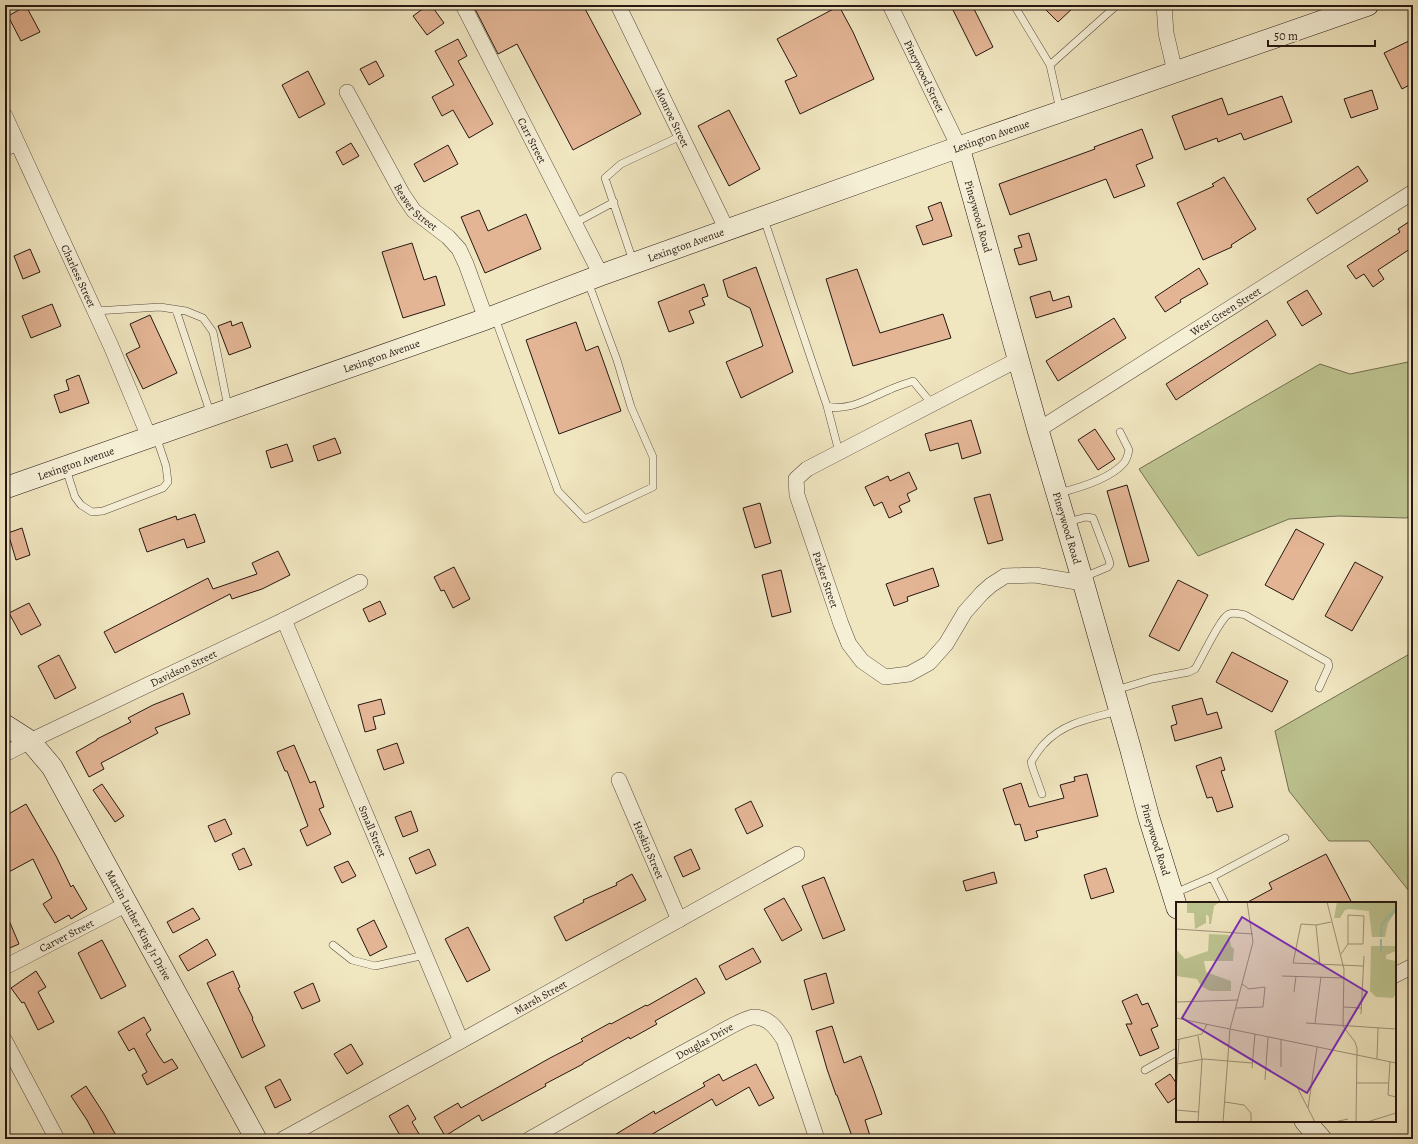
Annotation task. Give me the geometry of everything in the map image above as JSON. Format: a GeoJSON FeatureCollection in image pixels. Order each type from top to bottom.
{"type":"FeatureCollection","features":[{"type":"Feature","properties":{"kind":"main road","name":"Lexington Avenue"},"geometry":{"type":"LineString","coordinates":[[5,488],[490,317],[634,263],[959,147],[1368,5]]}},
{"type":"Feature","properties":{"kind":"main road","name":"Pineywood Road"},"geometry":{"type":"LineString","coordinates":[[959,147],[1038,430],[1083,580],[1149,818],[1174,901]]}},
{"type":"Feature","properties":{"kind":"main road","name":"Martin Luther King Jr Drive"},"geometry":{"type":"LineString","coordinates":[[5,725],[30,741],[52,767],[256,1139]]}},
{"type":"Feature","properties":{"kind":"main road"},"geometry":{"type":"LineString","coordinates":[[1306,1122],[1321,1139]]}},
{"type":"Feature","properties":{"kind":"street","name":"Carr Street"},"geometry":{"type":"LineString","coordinates":[[463,5],[575,223],[594,278]]}},
{"type":"Feature","properties":{"kind":"street","name":"Monroe Street"},"geometry":{"type":"LineString","coordinates":[[618,5],[727,230]]}},
{"type":"Feature","properties":{"kind":"street","name":"Pineywood Street"},"geometry":{"type":"LineString","coordinates":[[890,5],[959,147]]}},
{"type":"Feature","properties":{"kind":"street"},"geometry":{"type":"LineString","coordinates":[[1164,5],[1166,33],[1176,72]]}},
{"type":"Feature","properties":{"kind":"street","name":"Beaver Street"},"geometry":{"type":"LineString","coordinates":[[347,92],[403,195],[414,211],[448,237],[459,249],[490,317]]}},
{"type":"Feature","properties":{"kind":"street","name":"Charless Street"},"geometry":{"type":"LineString","coordinates":[[5,116],[152,436]]}},
{"type":"Feature","properties":{"kind":"street","name":"West Green Street"},"geometry":{"type":"LineString","coordinates":[[1038,430],[1413,192]]}},
{"type":"Feature","properties":{"kind":"street","name":"Parker Street"},"geometry":{"type":"LineString","coordinates":[[1019,358],[807,469],[796,479],[797,496],[849,644],[862,661],[885,677],[909,674],[929,663],[946,644],[965,612],[982,593],[1005,576],[1035,575],[1083,580]]}},
{"type":"Feature","properties":{"kind":"street","name":"Davidson Street"},"geometry":{"type":"LineString","coordinates":[[5,754],[360,582]]}},
{"type":"Feature","properties":{"kind":"street","name":"Small Street"},"geometry":{"type":"LineString","coordinates":[[284,620],[424,955],[462,1041]]}},
{"type":"Feature","properties":{"kind":"street","name":"Hoskin Street"},"geometry":{"type":"LineString","coordinates":[[619,780],[679,920]]}},
{"type":"Feature","properties":{"kind":"street","name":"Marsh Street"},"geometry":{"type":"LineString","coordinates":[[283,1139],[797,854]]}},
{"type":"Feature","properties":{"kind":"street","name":"Carver Street"},"geometry":{"type":"LineString","coordinates":[[5,967],[127,904]]}},
{"type":"Feature","properties":{"kind":"street"},"geometry":{"type":"LineString","coordinates":[[1396,974],[1413,966]]}},
{"type":"Feature","properties":{"kind":"street","name":"Douglas Drive"},"geometry":{"type":"LineString","coordinates":[[532,1138],[741,1021],[754,1017],[767,1020],[777,1028],[784,1040],[817,1139]]}},
{"type":"Feature","properties":{"kind":"street"},"geometry":{"type":"LineString","coordinates":[[5,1041],[57,1139]]}},
{"type":"Feature","properties":{"kind":"lane"},"geometry":{"type":"LineString","coordinates":[[1014,5],[1050,65],[1060,112]]}},
{"type":"Feature","properties":{"kind":"lane"},"geometry":{"type":"LineString","coordinates":[[1050,65],[1116,6]]}},
{"type":"Feature","properties":{"kind":"lane"},"geometry":{"type":"LineString","coordinates":[[634,263],[605,178],[621,164],[681,136]]}},
{"type":"Feature","properties":{"kind":"lane"},"geometry":{"type":"LineString","coordinates":[[5,140],[19,148]]}},
{"type":"Feature","properties":{"kind":"lane"},"geometry":{"type":"LineString","coordinates":[[5,152],[19,148]]}},
{"type":"Feature","properties":{"kind":"lane"},"geometry":{"type":"LineString","coordinates":[[575,223],[614,202]]}},
{"type":"Feature","properties":{"kind":"lane"},"geometry":{"type":"LineString","coordinates":[[764,217],[827,406],[839,452]]}},
{"type":"Feature","properties":{"kind":"lane"},"geometry":{"type":"LineString","coordinates":[[490,317],[558,491],[585,519],[653,487],[653,457],[631,407],[594,278]]}},
{"type":"Feature","properties":{"kind":"lane"},"geometry":{"type":"LineString","coordinates":[[95,311],[160,307],[186,311],[203,318],[213,332],[220,412]]}},
{"type":"Feature","properties":{"kind":"lane"},"geometry":{"type":"LineString","coordinates":[[176,310],[220,412]]}},
{"type":"Feature","properties":{"kind":"lane"},"geometry":{"type":"LineString","coordinates":[[827,406],[837,409],[860,403],[890,389],[913,381],[932,404]]}},
{"type":"Feature","properties":{"kind":"lane"},"geometry":{"type":"LineString","coordinates":[[1057,494],[1080,488],[1116,470],[1123,464],[1128,457],[1130,450],[1120,432]]}},
{"type":"Feature","properties":{"kind":"lane"},"geometry":{"type":"LineString","coordinates":[[65,467],[75,497],[81,505],[92,512],[103,511],[163,488],[168,482],[166,466],[152,436]]}},
{"type":"Feature","properties":{"kind":"lane"},"geometry":{"type":"LineString","coordinates":[[1065,522],[1086,516],[1093,518],[1109,560],[1110,564],[1108,567],[1083,580]]}},
{"type":"Feature","properties":{"kind":"lane"},"geometry":{"type":"LineString","coordinates":[[1042,794],[1032,769],[1031,762],[1043,744],[1056,733],[1117,701],[1152,679],[1189,672],[1195,668],[1221,622],[1228,614],[1235,613],[1245,615],[1328,662],[1329,666],[1319,688]]}},
{"type":"Feature","properties":{"kind":"lane"},"geometry":{"type":"LineString","coordinates":[[1174,901],[1212,876],[1285,838]]}},
{"type":"Feature","properties":{"kind":"lane"},"geometry":{"type":"LineString","coordinates":[[1212,876],[1225,902]]}},
{"type":"Feature","properties":{"kind":"lane"},"geometry":{"type":"LineString","coordinates":[[333,945],[352,960],[375,966],[424,955]]}},
{"type":"Feature","properties":{"kind":"lane"},"geometry":{"type":"LineString","coordinates":[[1145,1070],[1176,1053]]}},
{"type":"Feature","properties":{"kind":"green space"},"geometry":{"type":"Polygon","coordinates":[[[1413,361],[1413,515],[1406,518],[1339,516],[1289,519],[1198,556],[1139,469],[1320,364],[1350,374],[1413,361]]]}},
{"type":"Feature","properties":{"kind":"green space"},"geometry":{"type":"Polygon","coordinates":[[[1413,652],[1413,896],[1369,841],[1329,841],[1289,791],[1275,731],[1413,652]]]}},
{"type":"Feature","properties":{"kind":"building"},"geometry":{"type":"Polygon","coordinates":[[[428,5],[431,5],[444,23],[427,35],[413,16],[428,5]]]}},
{"type":"Feature","properties":{"kind":"building"},"geometry":{"type":"Polygon","coordinates":[[[473,5],[583,5],[641,114],[573,150],[517,44],[498,54],[473,5]]]}},
{"type":"Feature","properties":{"kind":"building"},"geometry":{"type":"Polygon","coordinates":[[[963,5],[972,5],[993,47],[976,56],[953,10],[963,5]]]}},
{"type":"Feature","properties":{"kind":"building"},"geometry":{"type":"Polygon","coordinates":[[[1041,5],[1076,5],[1058,22],[1041,5]]]}},
{"type":"Feature","properties":{"kind":"building"},"geometry":{"type":"Polygon","coordinates":[[[26,6],[40,32],[21,41],[8,16],[26,6]]]}},
{"type":"Feature","properties":{"kind":"building"},"geometry":{"type":"Polygon","coordinates":[[[839,6],[853,32],[874,79],[800,114],[785,81],[797,76],[777,39],[839,6]]]}},
{"type":"Feature","properties":{"kind":"building"},"geometry":{"type":"Polygon","coordinates":[[[458,39],[467,56],[458,61],[493,124],[469,138],[453,110],[442,116],[432,97],[454,85],[435,51],[458,39]]]}},
{"type":"Feature","properties":{"kind":"building"},"geometry":{"type":"Polygon","coordinates":[[[1413,39],[1413,83],[1402,89],[1384,53],[1413,39]]]}},
{"type":"Feature","properties":{"kind":"building"},"geometry":{"type":"Polygon","coordinates":[[[376,61],[384,76],[369,85],[360,69],[376,61]]]}},
{"type":"Feature","properties":{"kind":"building"},"geometry":{"type":"Polygon","coordinates":[[[308,71],[325,104],[299,118],[282,85],[308,71]]]}},
{"type":"Feature","properties":{"kind":"building"},"geometry":{"type":"Polygon","coordinates":[[[1372,90],[1378,109],[1351,118],[1344,99],[1372,90]]]}},
{"type":"Feature","properties":{"kind":"building"},"geometry":{"type":"Polygon","coordinates":[[[1282,96],[1292,122],[1244,140],[1241,133],[1218,142],[1217,138],[1185,150],[1172,116],[1222,98],[1228,115],[1282,96]]]}},
{"type":"Feature","properties":{"kind":"building"},"geometry":{"type":"Polygon","coordinates":[[[729,110],[760,169],[729,186],[698,126],[729,110]]]}},
{"type":"Feature","properties":{"kind":"building"},"geometry":{"type":"Polygon","coordinates":[[[1142,129],[1153,158],[1136,165],[1145,186],[1114,198],[1106,179],[1010,215],[999,184],[1095,149],[1094,147],[1142,129]]]}},
{"type":"Feature","properties":{"kind":"building"},"geometry":{"type":"Polygon","coordinates":[[[351,143],[359,156],[343,165],[336,152],[351,143]]]}},
{"type":"Feature","properties":{"kind":"building"},"geometry":{"type":"Polygon","coordinates":[[[448,145],[458,164],[424,182],[414,164],[448,145]]]}},
{"type":"Feature","properties":{"kind":"building"},"geometry":{"type":"Polygon","coordinates":[[[1358,166],[1368,181],[1317,214],[1307,199],[1358,166]]]}},
{"type":"Feature","properties":{"kind":"building"},"geometry":{"type":"Polygon","coordinates":[[[1224,177],[1256,229],[1231,245],[1232,247],[1203,260],[1177,203],[1214,186],[1212,184],[1224,177]]]}},
{"type":"Feature","properties":{"kind":"building"},"geometry":{"type":"Polygon","coordinates":[[[941,202],[952,236],[923,245],[916,226],[933,220],[928,207],[941,202]]]}},
{"type":"Feature","properties":{"kind":"building"},"geometry":{"type":"Polygon","coordinates":[[[479,210],[488,231],[526,214],[541,249],[485,273],[461,217],[479,210]]]}},
{"type":"Feature","properties":{"kind":"building"},"geometry":{"type":"Polygon","coordinates":[[[1413,219],[1413,247],[1378,270],[1384,279],[1373,287],[1364,274],[1356,279],[1347,266],[1400,232],[1398,229],[1413,219]]]}},
{"type":"Feature","properties":{"kind":"building"},"geometry":{"type":"Polygon","coordinates":[[[1029,233],[1037,260],[1019,265],[1014,249],[1022,247],[1018,236],[1029,233]]]}},
{"type":"Feature","properties":{"kind":"building"},"geometry":{"type":"Polygon","coordinates":[[[412,243],[424,280],[436,276],[445,305],[403,318],[382,252],[412,243]]]}},
{"type":"Feature","properties":{"kind":"building"},"geometry":{"type":"Polygon","coordinates":[[[30,249],[40,272],[23,279],[14,256],[30,249]]]}},
{"type":"Feature","properties":{"kind":"building"},"geometry":{"type":"Polygon","coordinates":[[[756,267],[793,372],[741,398],[726,362],[763,346],[750,308],[728,297],[723,280],[756,267]]]}},
{"type":"Feature","properties":{"kind":"building"},"geometry":{"type":"Polygon","coordinates":[[[1199,268],[1208,284],[1180,300],[1181,302],[1165,312],[1155,297],[1199,268]]]}},
{"type":"Feature","properties":{"kind":"building"},"geometry":{"type":"Polygon","coordinates":[[[857,269],[880,333],[943,314],[951,338],[853,366],[826,279],[857,269]]]}},
{"type":"Feature","properties":{"kind":"building"},"geometry":{"type":"Polygon","coordinates":[[[704,284],[708,296],[702,298],[705,305],[689,311],[694,323],[669,332],[658,302],[704,284]]]}},
{"type":"Feature","properties":{"kind":"building"},"geometry":{"type":"Polygon","coordinates":[[[1307,290],[1322,314],[1302,326],[1287,302],[1307,290]]]}},
{"type":"Feature","properties":{"kind":"building"},"geometry":{"type":"Polygon","coordinates":[[[1050,291],[1053,301],[1069,296],[1072,307],[1036,318],[1030,297],[1050,291]]]}},
{"type":"Feature","properties":{"kind":"building"},"geometry":{"type":"Polygon","coordinates":[[[52,304],[61,326],[31,338],[22,316],[52,304]]]}},
{"type":"Feature","properties":{"kind":"building"},"geometry":{"type":"Polygon","coordinates":[[[150,315],[177,373],[143,389],[126,354],[140,347],[130,324],[150,315]]]}},
{"type":"Feature","properties":{"kind":"building"},"geometry":{"type":"Polygon","coordinates":[[[1114,318],[1126,338],[1058,381],[1046,361],[1114,318]]]}},
{"type":"Feature","properties":{"kind":"building"},"geometry":{"type":"Polygon","coordinates":[[[1267,320],[1276,335],[1176,400],[1166,384],[1267,320]]]}},
{"type":"Feature","properties":{"kind":"building"},"geometry":{"type":"Polygon","coordinates":[[[231,321],[232,326],[242,322],[251,347],[229,355],[218,326],[231,321]]]}},
{"type":"Feature","properties":{"kind":"building"},"geometry":{"type":"Polygon","coordinates":[[[576,322],[586,351],[598,346],[621,411],[559,434],[526,340],[576,322]]]}},
{"type":"Feature","properties":{"kind":"building"},"geometry":{"type":"Polygon","coordinates":[[[79,375],[89,403],[60,413],[54,395],[69,390],[66,380],[79,375]]]}},
{"type":"Feature","properties":{"kind":"building"},"geometry":{"type":"Polygon","coordinates":[[[971,420],[981,453],[962,459],[958,443],[930,451],[925,434],[971,420]]]}},
{"type":"Feature","properties":{"kind":"building"},"geometry":{"type":"Polygon","coordinates":[[[1095,429],[1115,459],[1098,470],[1078,440],[1095,429]]]}},
{"type":"Feature","properties":{"kind":"building"},"geometry":{"type":"Polygon","coordinates":[[[335,438],[341,453],[318,461],[313,446],[335,438]]]}},
{"type":"Feature","properties":{"kind":"building"},"geometry":{"type":"Polygon","coordinates":[[[287,444],[293,461],[271,468],[266,451],[287,444]]]}},
{"type":"Feature","properties":{"kind":"building"},"geometry":{"type":"Polygon","coordinates":[[[909,472],[917,489],[907,494],[910,501],[899,506],[902,512],[889,518],[882,502],[874,506],[865,487],[888,476],[890,481],[909,472]]]}},
{"type":"Feature","properties":{"kind":"building"},"geometry":{"type":"Polygon","coordinates":[[[1127,485],[1149,561],[1129,567],[1107,491],[1127,485]]]}},
{"type":"Feature","properties":{"kind":"building"},"geometry":{"type":"Polygon","coordinates":[[[990,494],[1003,540],[988,544],[974,498],[990,494]]]}},
{"type":"Feature","properties":{"kind":"building"},"geometry":{"type":"Polygon","coordinates":[[[760,503],[771,543],[755,548],[743,508],[760,503]]]}},
{"type":"Feature","properties":{"kind":"building"},"geometry":{"type":"Polygon","coordinates":[[[195,514],[205,542],[187,548],[184,539],[147,552],[139,529],[176,516],[177,520],[195,514]]]}},
{"type":"Feature","properties":{"kind":"building"},"geometry":{"type":"Polygon","coordinates":[[[22,528],[30,555],[16,560],[8,533],[22,528]]]}},
{"type":"Feature","properties":{"kind":"building"},"geometry":{"type":"Polygon","coordinates":[[[1296,529],[1324,544],[1293,600],[1265,585],[1296,529]]]}},
{"type":"Feature","properties":{"kind":"building"},"geometry":{"type":"Polygon","coordinates":[[[278,551],[290,575],[262,589],[232,599],[230,594],[115,653],[104,632],[208,578],[213,589],[257,574],[252,563],[278,551]]]}},
{"type":"Feature","properties":{"kind":"building"},"geometry":{"type":"Polygon","coordinates":[[[1355,562],[1383,577],[1352,631],[1325,616],[1355,562]]]}},
{"type":"Feature","properties":{"kind":"building"},"geometry":{"type":"Polygon","coordinates":[[[454,567],[470,599],[453,608],[444,590],[441,591],[434,577],[454,567]]]}},
{"type":"Feature","properties":{"kind":"building"},"geometry":{"type":"Polygon","coordinates":[[[933,568],[939,586],[907,597],[908,601],[894,606],[886,584],[933,568]]]}},
{"type":"Feature","properties":{"kind":"building"},"geometry":{"type":"Polygon","coordinates":[[[781,570],[791,612],[772,617],[762,575],[781,570]]]}},
{"type":"Feature","properties":{"kind":"building"},"geometry":{"type":"Polygon","coordinates":[[[1178,580],[1208,595],[1179,651],[1149,636],[1178,580]]]}},
{"type":"Feature","properties":{"kind":"building"},"geometry":{"type":"Polygon","coordinates":[[[380,601],[386,614],[369,622],[363,609],[380,601]]]}},
{"type":"Feature","properties":{"kind":"building"},"geometry":{"type":"Polygon","coordinates":[[[29,603],[41,625],[21,635],[9,613],[29,603]]]}},
{"type":"Feature","properties":{"kind":"building"},"geometry":{"type":"Polygon","coordinates":[[[1232,652],[1288,681],[1272,712],[1216,682],[1232,652]]]}},
{"type":"Feature","properties":{"kind":"building"},"geometry":{"type":"Polygon","coordinates":[[[59,655],[76,688],[55,699],[38,666],[59,655]]]}},
{"type":"Feature","properties":{"kind":"building"},"geometry":{"type":"Polygon","coordinates":[[[183,693],[190,714],[155,728],[158,733],[101,763],[104,769],[89,777],[76,752],[97,739],[131,722],[128,718],[153,705],[183,693]]]}},
{"type":"Feature","properties":{"kind":"building"},"geometry":{"type":"Polygon","coordinates":[[[1202,698],[1207,715],[1217,712],[1222,728],[1175,741],[1171,726],[1177,724],[1172,706],[1202,698]]]}},
{"type":"Feature","properties":{"kind":"building"},"geometry":{"type":"Polygon","coordinates":[[[381,699],[385,714],[373,717],[376,729],[365,732],[358,705],[381,699]]]}},
{"type":"Feature","properties":{"kind":"building"},"geometry":{"type":"Polygon","coordinates":[[[397,743],[404,763],[384,770],[377,750],[397,743]]]}},
{"type":"Feature","properties":{"kind":"building"},"geometry":{"type":"Polygon","coordinates":[[[294,745],[310,783],[315,781],[324,807],[319,809],[331,834],[307,846],[300,830],[308,826],[287,771],[285,771],[277,752],[294,745]]]}},
{"type":"Feature","properties":{"kind":"building"},"geometry":{"type":"Polygon","coordinates":[[[1221,757],[1225,770],[1221,771],[1233,807],[1217,812],[1212,797],[1207,798],[1196,766],[1221,757]]]}},
{"type":"Feature","properties":{"kind":"building"},"geometry":{"type":"Polygon","coordinates":[[[1087,774],[1098,816],[1036,831],[1038,837],[1025,841],[1020,824],[1015,825],[1003,789],[1021,783],[1029,807],[1064,798],[1060,785],[1075,781],[1074,777],[1087,774]]]}},
{"type":"Feature","properties":{"kind":"building"},"geometry":{"type":"Polygon","coordinates":[[[102,784],[124,816],[115,822],[93,790],[102,784]]]}},
{"type":"Feature","properties":{"kind":"building"},"geometry":{"type":"Polygon","coordinates":[[[751,801],[763,826],[747,834],[735,809],[751,801]]]}},
{"type":"Feature","properties":{"kind":"building"},"geometry":{"type":"Polygon","coordinates":[[[26,804],[56,856],[71,887],[73,885],[87,909],[71,919],[69,915],[55,923],[43,904],[52,898],[33,859],[5,874],[5,816],[26,804]]]}},
{"type":"Feature","properties":{"kind":"building"},"geometry":{"type":"Polygon","coordinates":[[[411,811],[418,831],[403,837],[395,817],[411,811]]]}},
{"type":"Feature","properties":{"kind":"building"},"geometry":{"type":"Polygon","coordinates":[[[225,819],[232,834],[215,842],[208,826],[225,819]]]}},
{"type":"Feature","properties":{"kind":"building"},"geometry":{"type":"Polygon","coordinates":[[[244,848],[252,865],[239,870],[232,854],[244,848]]]}},
{"type":"Feature","properties":{"kind":"building"},"geometry":{"type":"Polygon","coordinates":[[[429,849],[436,865],[416,874],[409,858],[429,849]]]}},
{"type":"Feature","properties":{"kind":"building"},"geometry":{"type":"Polygon","coordinates":[[[691,849],[700,869],[683,877],[674,857],[691,849]]]}},
{"type":"Feature","properties":{"kind":"building"},"geometry":{"type":"Polygon","coordinates":[[[1326,854],[1351,902],[1248,902],[1272,889],[1269,883],[1326,854]]]}},
{"type":"Feature","properties":{"kind":"building"},"geometry":{"type":"Polygon","coordinates":[[[348,861],[356,876],[342,883],[334,867],[348,861]]]}},
{"type":"Feature","properties":{"kind":"building"},"geometry":{"type":"Polygon","coordinates":[[[1106,868],[1114,892],[1091,899],[1084,875],[1106,868]]]}},
{"type":"Feature","properties":{"kind":"building"},"geometry":{"type":"Polygon","coordinates":[[[994,872],[997,883],[966,891],[963,881],[994,872]]]}},
{"type":"Feature","properties":{"kind":"building"},"geometry":{"type":"Polygon","coordinates":[[[632,874],[646,900],[566,941],[554,917],[584,902],[583,900],[617,885],[616,883],[632,874]]]}},
{"type":"Feature","properties":{"kind":"building"},"geometry":{"type":"Polygon","coordinates":[[[824,877],[845,930],[823,939],[802,886],[824,877]]]}},
{"type":"Feature","properties":{"kind":"building"},"geometry":{"type":"Polygon","coordinates":[[[784,898],[802,930],[782,941],[764,909],[784,898]]]}},
{"type":"Feature","properties":{"kind":"building"},"geometry":{"type":"Polygon","coordinates":[[[193,908],[200,919],[173,933],[167,922],[193,908]]]}},
{"type":"Feature","properties":{"kind":"building"},"geometry":{"type":"Polygon","coordinates":[[[5,911],[19,944],[5,950],[5,911]]]}},
{"type":"Feature","properties":{"kind":"building"},"geometry":{"type":"Polygon","coordinates":[[[374,920],[387,947],[370,956],[357,929],[374,920]]]}},
{"type":"Feature","properties":{"kind":"building"},"geometry":{"type":"Polygon","coordinates":[[[468,927],[490,970],[467,982],[445,939],[468,927]]]}},
{"type":"Feature","properties":{"kind":"building"},"geometry":{"type":"Polygon","coordinates":[[[207,939],[216,955],[188,971],[179,956],[207,939]]]}},
{"type":"Feature","properties":{"kind":"building"},"geometry":{"type":"Polygon","coordinates":[[[102,940],[126,986],[101,999],[78,953],[102,940]]]}},
{"type":"Feature","properties":{"kind":"building"},"geometry":{"type":"Polygon","coordinates":[[[753,948],[761,962],[726,980],[719,966],[753,948]]]}},
{"type":"Feature","properties":{"kind":"building"},"geometry":{"type":"Polygon","coordinates":[[[36,971],[46,987],[38,992],[54,1022],[38,1030],[24,1002],[22,1003],[11,988],[36,971]]]}},
{"type":"Feature","properties":{"kind":"building"},"geometry":{"type":"Polygon","coordinates":[[[233,971],[240,987],[238,988],[265,1046],[242,1058],[207,983],[233,971]]]}},
{"type":"Feature","properties":{"kind":"building"},"geometry":{"type":"Polygon","coordinates":[[[826,973],[834,1003],[812,1010],[804,980],[826,973]]]}},
{"type":"Feature","properties":{"kind":"building"},"geometry":{"type":"Polygon","coordinates":[[[696,978],[705,993],[655,1021],[657,1024],[630,1039],[629,1037],[545,1084],[546,1086],[482,1121],[479,1115],[445,1136],[434,1117],[458,1103],[461,1108],[583,1041],[581,1039],[646,1005],[647,1006],[696,978]]]}},
{"type":"Feature","properties":{"kind":"building"},"geometry":{"type":"Polygon","coordinates":[[[313,983],[320,1001],[302,1009],[294,992],[313,983]]]}},
{"type":"Feature","properties":{"kind":"building"},"geometry":{"type":"Polygon","coordinates":[[[1137,994],[1142,1005],[1148,1003],[1158,1026],[1151,1029],[1159,1048],[1140,1056],[1126,1024],[1132,1024],[1122,1001],[1137,994]]]}},
{"type":"Feature","properties":{"kind":"building"},"geometry":{"type":"Polygon","coordinates":[[[144,1017],[151,1030],[146,1034],[159,1056],[164,1063],[172,1059],[178,1068],[147,1085],[142,1075],[147,1072],[134,1048],[129,1051],[118,1032],[144,1017]]]}},
{"type":"Feature","properties":{"kind":"building"},"geometry":{"type":"Polygon","coordinates":[[[832,1026],[844,1063],[861,1056],[882,1114],[865,1120],[871,1139],[853,1139],[827,1069],[816,1031],[832,1026]]]}},
{"type":"Feature","properties":{"kind":"building"},"geometry":{"type":"Polygon","coordinates":[[[351,1044],[363,1064],[347,1074],[334,1054],[351,1044]]]}},
{"type":"Feature","properties":{"kind":"building"},"geometry":{"type":"Polygon","coordinates":[[[756,1064],[774,1098],[759,1106],[749,1087],[716,1106],[712,1099],[644,1139],[608,1139],[654,1111],[655,1114],[705,1086],[703,1083],[719,1074],[723,1081],[756,1064]]]}},
{"type":"Feature","properties":{"kind":"building"},"geometry":{"type":"Polygon","coordinates":[[[1170,1074],[1176,1083],[1176,1098],[1168,1103],[1155,1084],[1170,1074]]]}},
{"type":"Feature","properties":{"kind":"building"},"geometry":{"type":"Polygon","coordinates":[[[280,1079],[291,1100],[275,1108],[265,1087],[280,1079]]]}},
{"type":"Feature","properties":{"kind":"building"},"geometry":{"type":"Polygon","coordinates":[[[86,1086],[118,1139],[97,1139],[87,1120],[71,1096],[86,1086]]]}},
{"type":"Feature","properties":{"kind":"building"},"geometry":{"type":"Polygon","coordinates":[[[408,1105],[416,1119],[412,1122],[422,1139],[402,1139],[389,1116],[408,1105]]]}}]}
